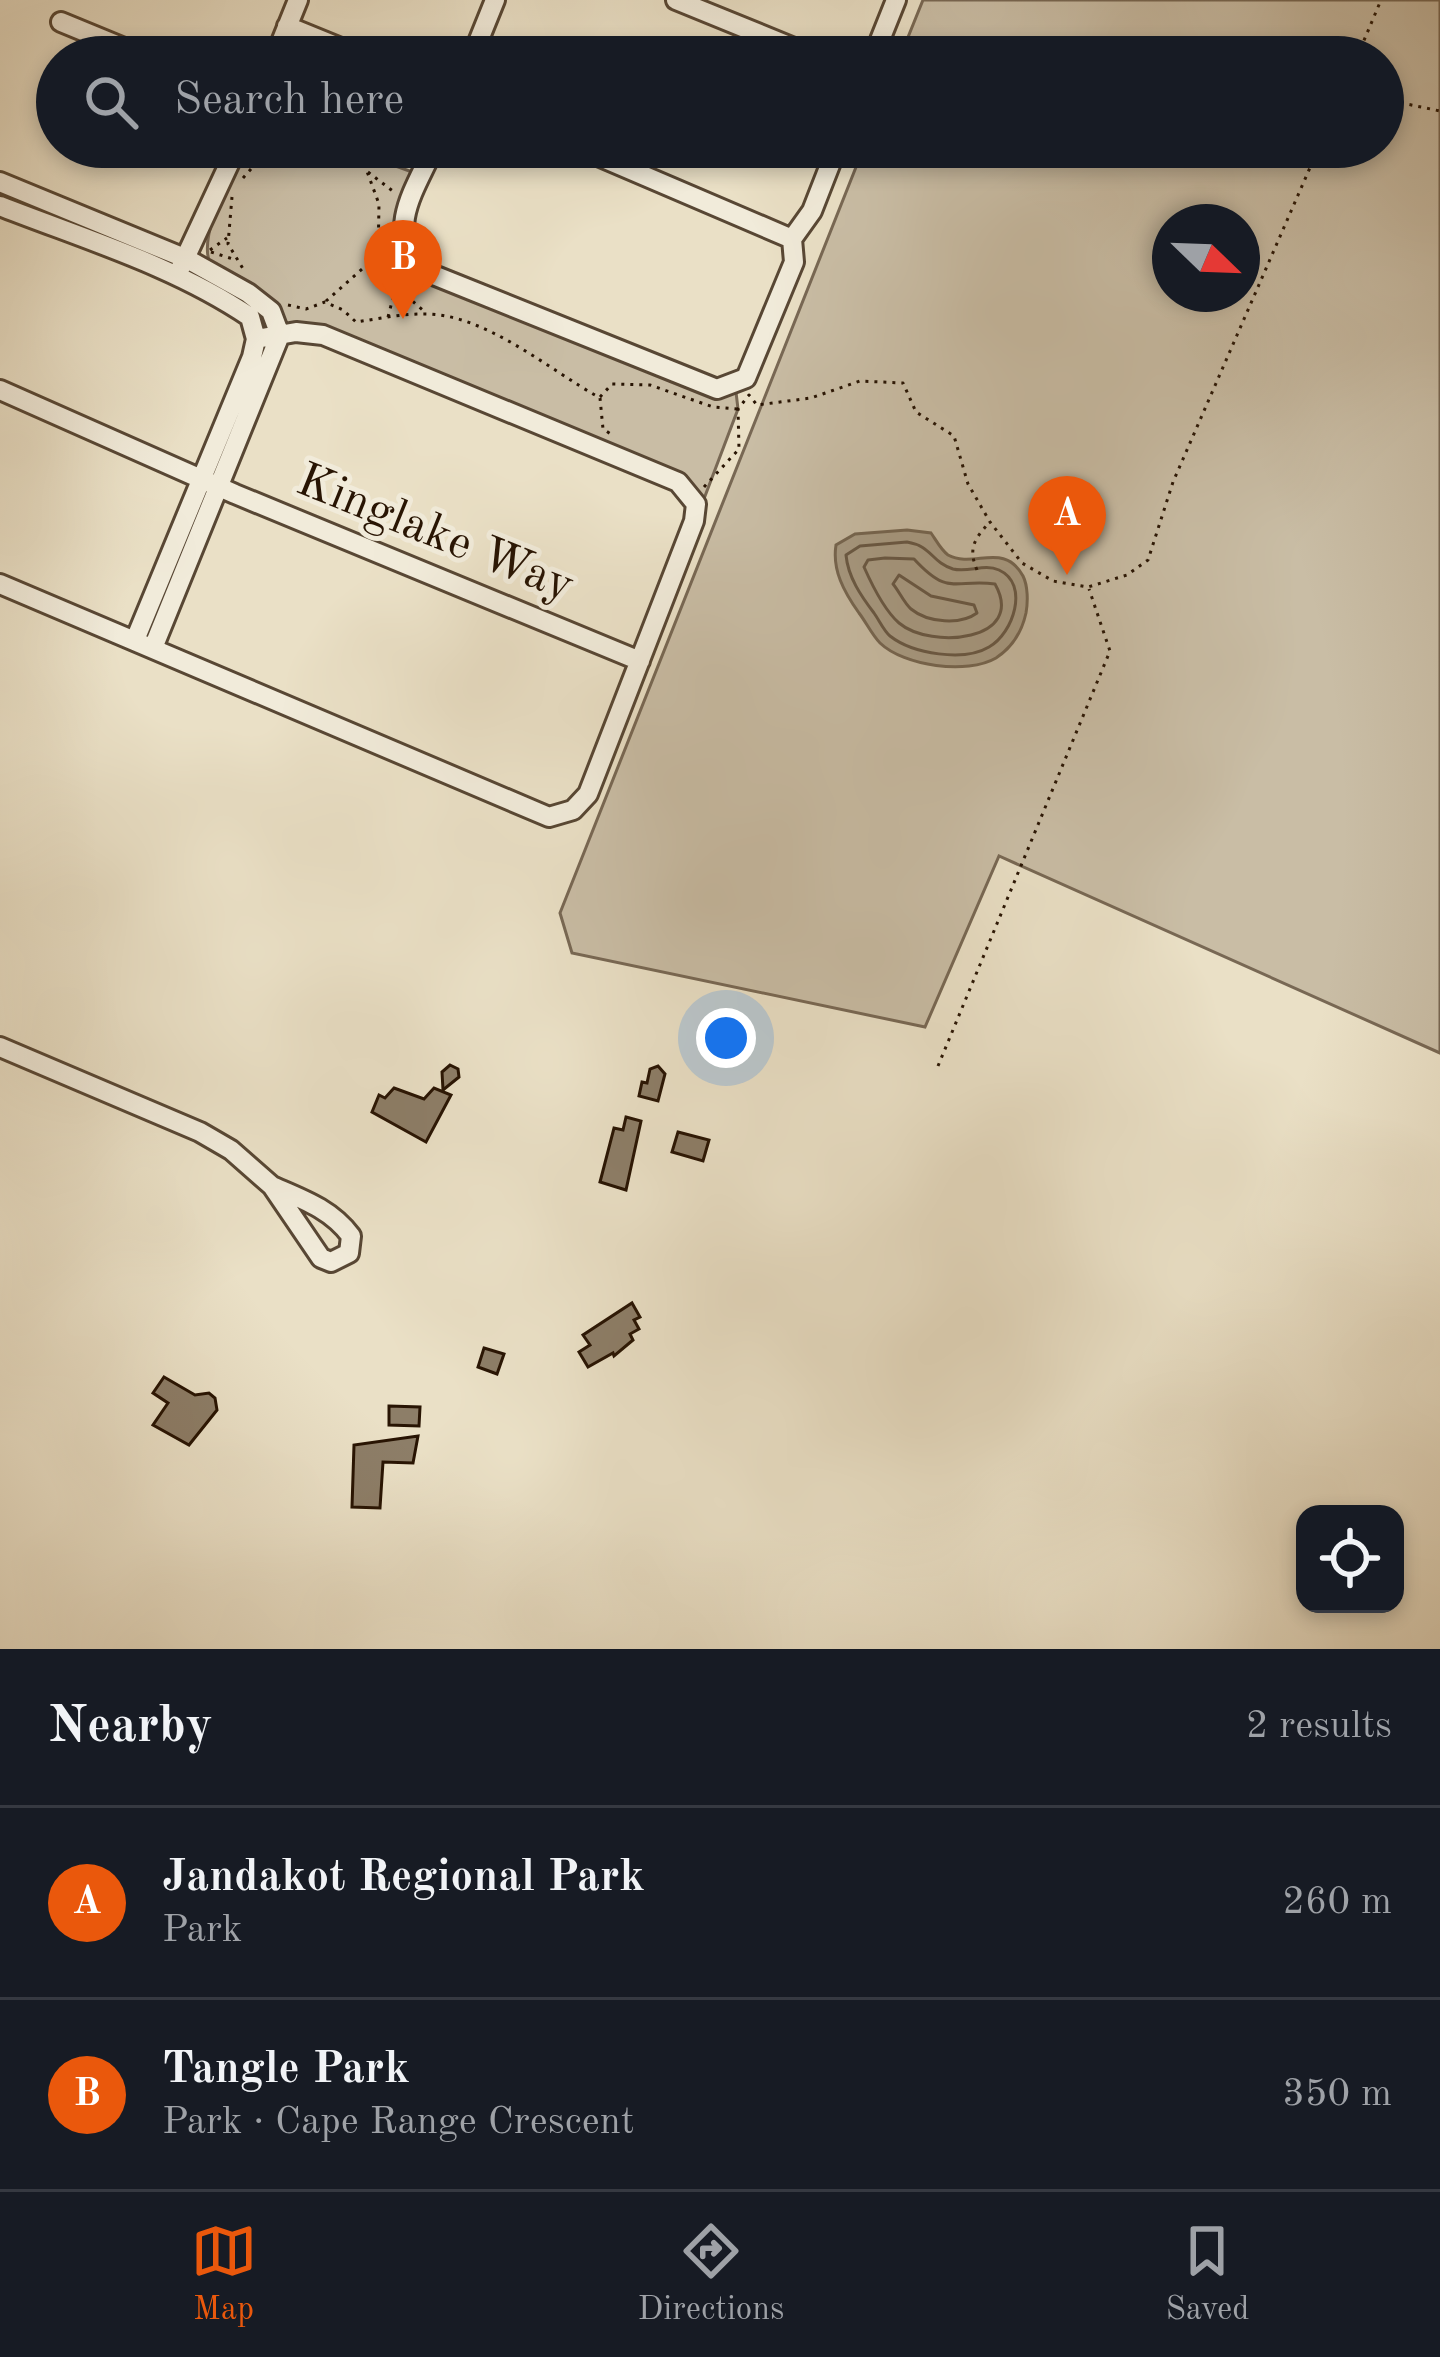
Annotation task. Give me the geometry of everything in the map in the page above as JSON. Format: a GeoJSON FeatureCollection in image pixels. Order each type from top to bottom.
{"type":"FeatureCollection","features":[{"type":"Feature","properties":{"kind":"street"},"geometry":{"type":"LineString","coordinates":[[283,36],[298,0]]}},
{"type":"Feature","properties":{"kind":"street"},"geometry":{"type":"LineString","coordinates":[[480,36],[495,0]]}},
{"type":"Feature","properties":{"kind":"street"},"geometry":{"type":"LineString","coordinates":[[676,0],[764,36]]}},
{"type":"Feature","properties":{"kind":"street"},"geometry":{"type":"LineString","coordinates":[[882,36],[896,0]]}},
{"type":"Feature","properties":{"kind":"street"},"geometry":{"type":"LineString","coordinates":[[61,22],[95,36]]}},
{"type":"Feature","properties":{"kind":"street"},"geometry":{"type":"LineString","coordinates":[[287,26],[312,36]]}},
{"type":"Feature","properties":{"kind":"street"},"geometry":{"type":"LineString","coordinates":[[194,259],[229,168]]}},
{"type":"Feature","properties":{"kind":"street"},"geometry":{"type":"LineString","coordinates":[[425,168],[401,224],[403,247],[416,268],[717,389],[746,378],[794,262],[792,239],[812,211],[829,168]]}},
{"type":"Feature","properties":{"kind":"street"},"geometry":{"type":"LineString","coordinates":[[626,168],[792,239]]}},
{"type":"Feature","properties":{"kind":"street"},"geometry":{"type":"LineString","coordinates":[[0,182],[194,259],[272,311],[280,334],[144,644]]}},
{"type":"Feature","properties":{"kind":"street"},"geometry":{"type":"LineString","coordinates":[[0,206],[194,259],[216,294],[250,316],[256,339],[211,483]]}},
{"type":"Feature","properties":{"kind":"street"},"geometry":{"type":"LineString","coordinates":[[0,584],[549,817],[573,810],[588,794],[694,521],[696,505],[678,482],[322,335],[256,339]]}},
{"type":"Feature","properties":{"kind":"street","name":"Kinglake Way"},"geometry":{"type":"LineString","coordinates":[[0,389],[211,483],[640,661]]}},
{"type":"Feature","properties":{"kind":"street"},"geometry":{"type":"LineString","coordinates":[[0,1047],[200,1132],[231,1150],[272,1186],[320,1258],[331,1262],[346,1257],[351,1236],[340,1223],[315,1204],[272,1186]]}},
{"type":"Feature","properties":{"kind":"path"},"geometry":{"type":"LineString","coordinates":[[1366,36],[1381,0]]}},
{"type":"Feature","properties":{"kind":"path"},"geometry":{"type":"LineString","coordinates":[[1404,103],[1440,111]]}},
{"type":"Feature","properties":{"kind":"path"},"geometry":{"type":"LineString","coordinates":[[247,276],[228,244],[232,196],[250,168]]}},
{"type":"Feature","properties":{"kind":"path"},"geometry":{"type":"LineString","coordinates":[[364,168],[397,194]]}},
{"type":"Feature","properties":{"kind":"path"},"geometry":{"type":"LineString","coordinates":[[703,488],[739,448],[738,410],[749,395],[757,405],[811,398],[860,381],[903,383],[916,412],[953,436],[968,484],[1022,563],[1053,581],[1088,587],[1126,575],[1148,560],[1173,482],[1310,168]]}},
{"type":"Feature","properties":{"kind":"path"},"geometry":{"type":"LineString","coordinates":[[367,171],[379,204],[378,260],[426,314]]}},
{"type":"Feature","properties":{"kind":"path"},"geometry":{"type":"LineString","coordinates":[[194,259],[229,237]]}},
{"type":"Feature","properties":{"kind":"path"},"geometry":{"type":"LineString","coordinates":[[274,302],[306,309],[325,302],[369,263],[378,247]]}},
{"type":"Feature","properties":{"kind":"path"},"geometry":{"type":"LineString","coordinates":[[194,259],[238,261]]}},
{"type":"Feature","properties":{"kind":"path"},"geometry":{"type":"LineString","coordinates":[[388,318],[397,284]]}},
{"type":"Feature","properties":{"kind":"path"},"geometry":{"type":"LineString","coordinates":[[325,302],[356,322],[426,314],[470,325],[516,344],[600,398]]}},
{"type":"Feature","properties":{"kind":"path"},"geometry":{"type":"LineString","coordinates":[[618,438],[603,429],[600,398],[612,384],[650,385],[713,407],[738,410]]}},
{"type":"Feature","properties":{"kind":"path"},"geometry":{"type":"LineString","coordinates":[[976,570],[972,546],[990,522]]}},
{"type":"Feature","properties":{"kind":"path"},"geometry":{"type":"LineString","coordinates":[[938,1066],[1110,651],[1088,587]]}},
{"type":"Feature","properties":{"kind":"shaded area"},"geometry":{"type":"Polygon","coordinates":[[[923,0],[1440,0],[1440,1053],[999,856],[925,1027],[572,953],[560,913],[856,168],[1404,168],[1404,36],[908,36],[923,0]]]}},
{"type":"Feature","properties":{"kind":"shaded area"},"geometry":{"type":"Polygon","coordinates":[[[235,168],[401,168],[415,173],[392,234],[392,248],[412,272],[717,396],[736,392],[738,409],[702,504],[681,479],[322,331],[283,330],[211,266],[208,239],[235,168]]]}},
{"type":"Feature","properties":{"kind":"water"},"geometry":{"type":"Polygon","coordinates":[[[931,533],[945,553],[958,558],[1007,560],[1023,576],[1026,613],[1016,638],[1002,654],[969,666],[936,666],[891,651],[874,636],[840,581],[836,545],[855,534],[931,533]]]}},
{"type":"Feature","properties":{"kind":"building"},"geometry":{"type":"Polygon","coordinates":[[[450,1065],[458,1069],[459,1077],[443,1090],[442,1072],[450,1065]]]}},
{"type":"Feature","properties":{"kind":"building"},"geometry":{"type":"Polygon","coordinates":[[[658,1066],[665,1074],[658,1101],[639,1096],[650,1069],[658,1066]]]}},
{"type":"Feature","properties":{"kind":"building"},"geometry":{"type":"Polygon","coordinates":[[[394,1088],[424,1099],[434,1088],[451,1095],[426,1142],[372,1112],[379,1095],[385,1098],[394,1088]]]}},
{"type":"Feature","properties":{"kind":"building"},"geometry":{"type":"Polygon","coordinates":[[[626,1117],[641,1121],[626,1190],[600,1182],[614,1128],[623,1130],[626,1117]]]}},
{"type":"Feature","properties":{"kind":"building"},"geometry":{"type":"Polygon","coordinates":[[[678,1132],[709,1140],[703,1161],[672,1152],[678,1132]]]}},
{"type":"Feature","properties":{"kind":"building"},"geometry":{"type":"Polygon","coordinates":[[[632,1303],[640,1317],[634,1320],[639,1329],[630,1334],[633,1340],[614,1356],[588,1367],[579,1352],[590,1345],[583,1335],[632,1303]]]}},
{"type":"Feature","properties":{"kind":"building"},"geometry":{"type":"Polygon","coordinates":[[[484,1348],[504,1354],[497,1374],[478,1367],[484,1348]]]}},
{"type":"Feature","properties":{"kind":"building"},"geometry":{"type":"Polygon","coordinates":[[[164,1377],[195,1395],[209,1393],[215,1398],[217,1410],[189,1445],[153,1425],[168,1403],[153,1393],[164,1377]]]}},
{"type":"Feature","properties":{"kind":"building"},"geometry":{"type":"Polygon","coordinates":[[[389,1406],[420,1407],[419,1426],[389,1425],[389,1406]]]}},
{"type":"Feature","properties":{"kind":"building"},"geometry":{"type":"Polygon","coordinates":[[[418,1436],[413,1463],[383,1462],[380,1508],[352,1507],[354,1445],[418,1436]]]}},
{"type":"Feature","properties":{"kind":"place","name":"Tangle Park"},"geometry":{"type":"Point","coordinates":[403,319]}},
{"type":"Feature","properties":{"kind":"place","name":"Jandakot Regional Park"},"geometry":{"type":"Point","coordinates":[1067,575]}}]}
